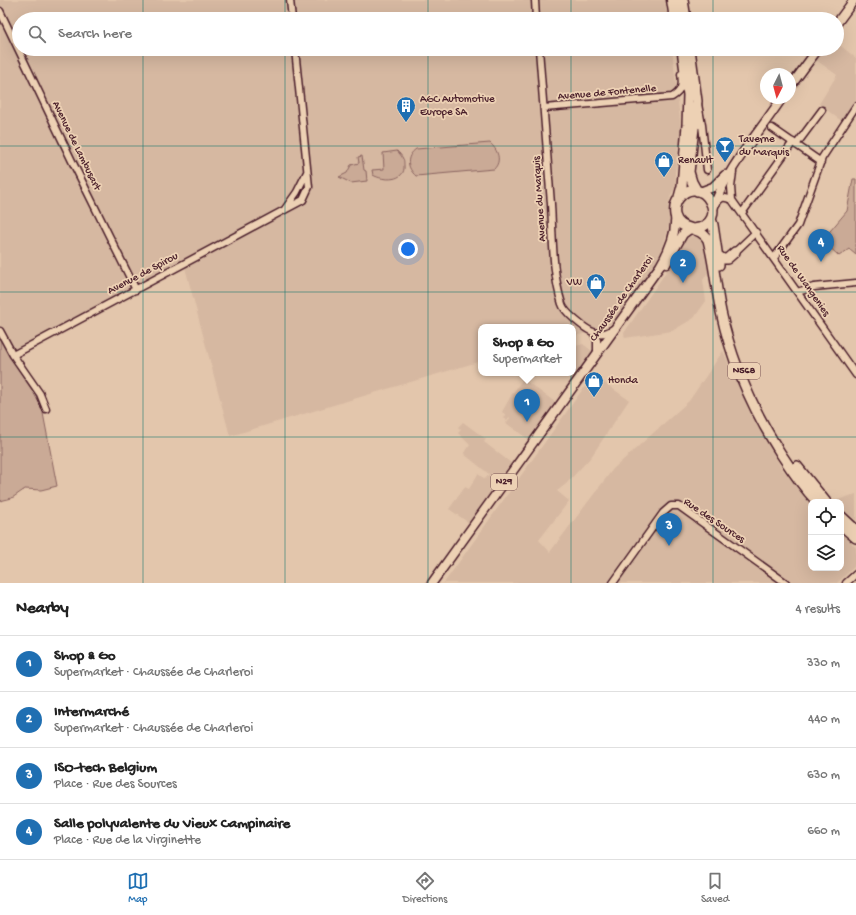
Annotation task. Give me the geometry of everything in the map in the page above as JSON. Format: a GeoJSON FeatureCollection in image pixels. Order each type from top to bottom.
{"type":"FeatureCollection","features":[{"type":"Feature","properties":{"kind":"highway"},"geometry":{"type":"LineString","coordinates":[[675,0],[677,12]]}},
{"type":"Feature","properties":{"kind":"highway"},"geometry":{"type":"LineString","coordinates":[[683,0],[685,12]]}},
{"type":"Feature","properties":{"kind":"highway"},"geometry":{"type":"LineString","coordinates":[[683,56],[688,95],[687,124],[682,189],[675,206],[675,215],[679,223],[692,229],[704,226],[711,219],[713,208],[708,196],[699,191],[692,182],[689,172],[699,125],[691,56]]}},
{"type":"Feature","properties":{"kind":"highway"},"geometry":{"type":"LineString","coordinates":[[680,197],[688,191],[699,191]]}},
{"type":"Feature","properties":{"kind":"highway","name":"N568"},"geometry":{"type":"LineString","coordinates":[[711,219],[726,309],[739,357],[752,391],[763,414],[791,459],[824,499]]}},
{"type":"Feature","properties":{"kind":"highway","name":"N568"},"geometry":{"type":"LineString","coordinates":[[692,229],[704,234],[708,240],[728,340],[747,394],[782,456],[807,491],[815,499]]}},
{"type":"Feature","properties":{"kind":"highway"},"geometry":{"type":"LineString","coordinates":[[717,255],[723,260],[727,259],[735,252]]}},
{"type":"Feature","properties":{"kind":"highway"},"geometry":{"type":"LineString","coordinates":[[844,519],[856,530]]}},
{"type":"Feature","properties":{"kind":"highway"},"geometry":{"type":"LineString","coordinates":[[844,528],[856,538]]}},
{"type":"Feature","properties":{"kind":"main road"},"geometry":{"type":"LineString","coordinates":[[844,14],[854,0]]}},
{"type":"Feature","properties":{"kind":"main road"},"geometry":{"type":"LineString","coordinates":[[796,79],[813,56]]}},
{"type":"Feature","properties":{"kind":"main road"},"geometry":{"type":"LineString","coordinates":[[713,208],[721,187],[778,104]]}},
{"type":"Feature","properties":{"kind":"main road"},"geometry":{"type":"LineString","coordinates":[[699,191],[713,187],[734,168]]}},
{"type":"Feature","properties":{"kind":"main road","name":"Chaussée de Charleroi"},"geometry":{"type":"LineString","coordinates":[[578,383],[596,354],[657,270],[666,255],[674,235],[676,224],[675,215]]}},
{"type":"Feature","properties":{"kind":"main road","name":"Chaussée de Charleroi"},"geometry":{"type":"LineString","coordinates":[[437,583],[578,383],[666,265],[683,234],[692,229]]}},
{"type":"Feature","properties":{"kind":"main road","name":"Chaussée de Charleroi"},"geometry":{"type":"LineString","coordinates":[[432,583],[555,416]]}},
{"type":"Feature","properties":{"kind":"street"},"geometry":{"type":"LineString","coordinates":[[290,0],[291,12]]}},
{"type":"Feature","properties":{"kind":"street"},"geometry":{"type":"LineString","coordinates":[[535,0],[536,12]]}},
{"type":"Feature","properties":{"kind":"street"},"geometry":{"type":"LineString","coordinates":[[670,0],[672,12]]}},
{"type":"Feature","properties":{"kind":"street","name":"Avenue de Lambusart"},"geometry":{"type":"LineString","coordinates":[[0,11],[12,36]]}},
{"type":"Feature","properties":{"kind":"street","name":"Avenue de Lambusart"},"geometry":{"type":"LineString","coordinates":[[22,56],[136,290]]}},
{"type":"Feature","properties":{"kind":"street","name":"Avenue de Spirou"},"geometry":{"type":"LineString","coordinates":[[13,355],[303,200],[309,186],[296,56]]}},
{"type":"Feature","properties":{"kind":"street","name":"Avenue du Marquis"},"geometry":{"type":"LineString","coordinates":[[539,56],[544,108],[555,273],[564,310],[592,332]]}},
{"type":"Feature","properties":{"kind":"street","name":"Avenue de Fontenelle"},"geometry":{"type":"LineString","coordinates":[[544,108],[672,97],[679,93],[682,87],[678,56]]}},
{"type":"Feature","properties":{"kind":"street"},"geometry":{"type":"LineString","coordinates":[[774,258],[798,225],[821,162],[856,106]]}},
{"type":"Feature","properties":{"kind":"street"},"geometry":{"type":"LineString","coordinates":[[742,213],[794,143],[822,110]]}},
{"type":"Feature","properties":{"kind":"street"},"geometry":{"type":"LineString","coordinates":[[699,125],[707,170]]}},
{"type":"Feature","properties":{"kind":"street"},"geometry":{"type":"LineString","coordinates":[[772,128],[821,162]]}},
{"type":"Feature","properties":{"kind":"street"},"geometry":{"type":"LineString","coordinates":[[713,208],[720,199],[724,197],[732,200],[730,187],[734,168]]}},
{"type":"Feature","properties":{"kind":"street","name":"Avenue de Spirou"},"geometry":{"type":"LineString","coordinates":[[283,210],[297,192],[308,171]]}},
{"type":"Feature","properties":{"kind":"street","name":"Rue de Wangenies"},"geometry":{"type":"LineString","coordinates":[[732,200],[856,375]]}},
{"type":"Feature","properties":{"kind":"street"},"geometry":{"type":"LineString","coordinates":[[735,252],[756,232]]}},
{"type":"Feature","properties":{"kind":"street"},"geometry":{"type":"LineString","coordinates":[[797,292],[814,287],[856,283]]}},
{"type":"Feature","properties":{"kind":"street"},"geometry":{"type":"LineString","coordinates":[[596,354],[598,345],[592,332],[608,332],[616,327]]}},
{"type":"Feature","properties":{"kind":"street"},"geometry":{"type":"LineString","coordinates":[[0,331],[13,355],[40,394],[46,409]]}},
{"type":"Feature","properties":{"kind":"street","name":"Rue des Sources"},"geometry":{"type":"LineString","coordinates":[[613,583],[663,513],[671,506],[679,506],[786,583]]}},
{"type":"Feature","properties":{"kind":"street"},"geometry":{"type":"LineString","coordinates":[[846,583],[855,576]]}},
{"type":"Feature","properties":{"kind":"shaded area"},"geometry":{"type":"Polygon","coordinates":[[[0,0],[665,0],[667,12],[12,12],[12,56],[673,56],[681,128],[675,173],[676,186],[671,195],[668,206],[670,223],[659,259],[614,323],[601,326],[593,332],[576,335],[576,324],[478,324],[478,362],[230,436],[183,260],[12,351],[0,327],[0,0]]]}},
{"type":"Feature","properties":{"kind":"shaded area"},"geometry":{"type":"Polygon","coordinates":[[[844,49],[856,58],[856,104],[844,123],[819,104],[837,75],[816,60],[819,56],[844,56],[844,49]]]}},
{"type":"Feature","properties":{"kind":"shaded area"},"geometry":{"type":"Polygon","coordinates":[[[490,143],[497,152],[498,156],[498,163],[494,169],[416,176],[409,166],[408,162],[410,155],[416,149],[490,143]]]}},
{"type":"Feature","properties":{"kind":"shaded area"},"geometry":{"type":"Polygon","coordinates":[[[397,151],[404,161],[404,171],[401,175],[393,179],[388,179],[373,175],[372,170],[384,169],[383,153],[397,151]]]}},
{"type":"Feature","properties":{"kind":"shaded area"},"geometry":{"type":"Polygon","coordinates":[[[362,156],[367,181],[351,183],[339,177],[347,173],[351,165],[359,163],[358,157],[362,156]]]}},
{"type":"Feature","properties":{"kind":"shaded area"},"geometry":{"type":"Polygon","coordinates":[[[853,179],[856,179],[856,255],[849,249],[839,256],[824,242],[825,237],[847,211],[853,179]]]}},
{"type":"Feature","properties":{"kind":"shaded area"},"geometry":{"type":"Polygon","coordinates":[[[702,236],[708,272],[703,280],[706,301],[694,318],[672,331],[625,338],[624,333],[666,272],[684,237],[702,236]]]}},
{"type":"Feature","properties":{"kind":"shaded area"},"geometry":{"type":"Polygon","coordinates":[[[0,338],[7,352],[42,408],[57,486],[41,490],[25,489],[12,498],[0,501],[0,338]]]}},
{"type":"Feature","properties":{"kind":"shaded area"},"geometry":{"type":"Polygon","coordinates":[[[583,344],[592,351],[576,372],[576,346],[583,344]]]}},
{"type":"Feature","properties":{"kind":"shaded area"},"geometry":{"type":"Polygon","coordinates":[[[723,351],[751,413],[782,469],[809,499],[808,499],[808,571],[844,571],[844,535],[856,548],[856,565],[837,583],[444,583],[593,375],[629,400],[591,457],[566,484],[557,491],[569,501],[539,540],[550,552],[613,469],[689,401],[723,351]]]}},
{"type":"Feature","properties":{"kind":"shaded area"},"geometry":{"type":"Polygon","coordinates":[[[523,379],[555,402],[528,439],[506,423],[510,418],[509,417],[507,420],[504,418],[506,415],[502,412],[512,394],[523,379]]]}},
{"type":"Feature","properties":{"kind":"shaded area"},"geometry":{"type":"Polygon","coordinates":[[[463,422],[486,439],[484,442],[511,463],[469,523],[449,509],[465,487],[469,489],[478,474],[485,479],[489,474],[464,454],[470,445],[458,433],[461,430],[458,427],[463,422]]]}},
{"type":"Feature","properties":{"kind":"shaded area"},"geometry":{"type":"Polygon","coordinates":[[[856,494],[856,520],[844,510],[844,499],[840,499],[856,494]]]}},
{"type":"Feature","properties":{"kind":"place","name":"AGC Automotive Europe SA"},"geometry":{"type":"Point","coordinates":[406,123]}},
{"type":"Feature","properties":{"kind":"place","name":"Taverne du Marquis"},"geometry":{"type":"Point","coordinates":[725,163]}},
{"type":"Feature","properties":{"kind":"place","name":"Renault"},"geometry":{"type":"Point","coordinates":[664,178]}},
{"type":"Feature","properties":{"kind":"place","name":"Salle polyvalente du Vieux Campinaire"},"geometry":{"type":"Point","coordinates":[821,262]}},
{"type":"Feature","properties":{"kind":"place","name":"Intermarché"},"geometry":{"type":"Point","coordinates":[683,283]}},
{"type":"Feature","properties":{"kind":"place","name":"VW"},"geometry":{"type":"Point","coordinates":[596,300]}},
{"type":"Feature","properties":{"kind":"place","name":"Honda"},"geometry":{"type":"Point","coordinates":[594,398]}},
{"type":"Feature","properties":{"kind":"place","name":"Shop & Go"},"geometry":{"type":"Point","coordinates":[527,422]}},
{"type":"Feature","properties":{"kind":"place","name":"ISO-tech Belgium"},"geometry":{"type":"Point","coordinates":[669,546]}}]}
